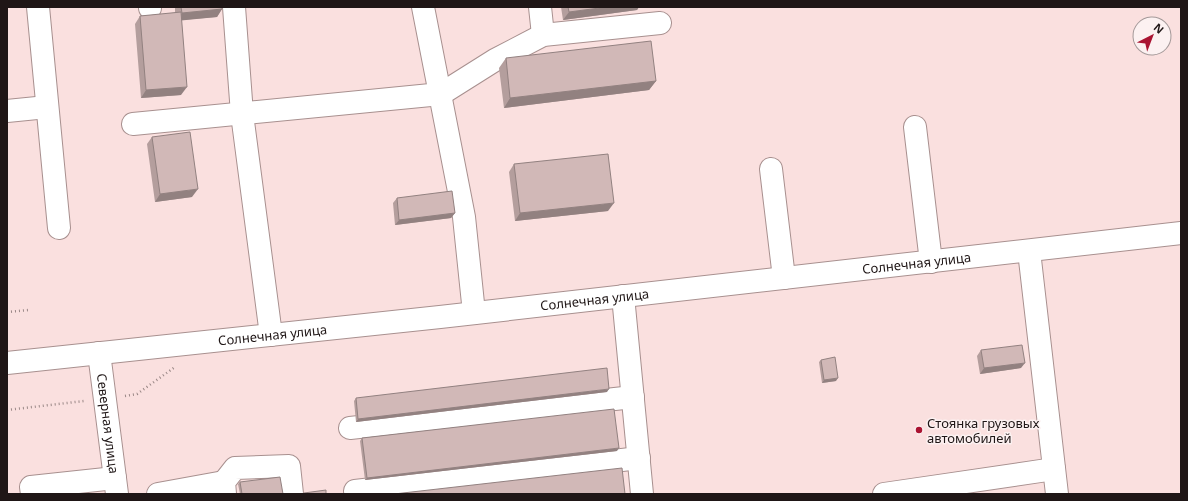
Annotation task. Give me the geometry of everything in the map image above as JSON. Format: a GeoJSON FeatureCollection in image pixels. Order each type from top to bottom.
{"type":"FeatureCollection","features":[{"type":"Feature","properties":{"kind":"street"},"geometry":{"type":"LineString","coordinates":[[38,7],[59,228]]}},
{"type":"Feature","properties":{"kind":"street"},"geometry":{"type":"LineString","coordinates":[[234,7],[242,114],[271,335]]}},
{"type":"Feature","properties":{"kind":"street"},"geometry":{"type":"LineString","coordinates":[[423,7],[464,217],[474,313]]}},
{"type":"Feature","properties":{"kind":"street"},"geometry":{"type":"LineString","coordinates":[[540,7],[543,35]]}},
{"type":"Feature","properties":{"kind":"street"},"geometry":{"type":"LineString","coordinates":[[134,124],[441,94],[495,60],[543,35],[660,23]]}},
{"type":"Feature","properties":{"kind":"street"},"geometry":{"type":"LineString","coordinates":[[7,111],[47,107]]}},
{"type":"Feature","properties":{"kind":"street"},"geometry":{"type":"LineString","coordinates":[[915,127],[931,262]]}},
{"type":"Feature","properties":{"kind":"street"},"geometry":{"type":"LineString","coordinates":[[771,169],[784,278]]}},
{"type":"Feature","properties":{"kind":"street","name":"Солнечная улица"},"geometry":{"type":"LineString","coordinates":[[7,363],[474,313],[1181,234]]}},
{"type":"Feature","properties":{"kind":"street"},"geometry":{"type":"LineString","coordinates":[[1029,251],[1057,494]]}},
{"type":"Feature","properties":{"kind":"street"},"geometry":{"type":"LineString","coordinates":[[623,296],[642,494]]}},
{"type":"Feature","properties":{"kind":"street","name":"Северная улица"},"geometry":{"type":"LineString","coordinates":[[99,353],[116,486]]}},
{"type":"Feature","properties":{"kind":"street"},"geometry":{"type":"LineString","coordinates":[[350,428],[633,397]]}},
{"type":"Feature","properties":{"kind":"street"},"geometry":{"type":"LineString","coordinates":[[355,491],[639,458]]}},
{"type":"Feature","properties":{"kind":"street"},"geometry":{"type":"LineString","coordinates":[[158,494],[224,488],[235,468],[289,466],[292,494]]}},
{"type":"Feature","properties":{"kind":"street"},"geometry":{"type":"LineString","coordinates":[[884,494],[1054,469]]}},
{"type":"Feature","properties":{"kind":"street"},"geometry":{"type":"LineString","coordinates":[[32,494],[31,487],[116,486]]}},
{"type":"Feature","properties":{"kind":"path"},"geometry":{"type":"LineString","coordinates":[[7,312],[29,310]]}},
{"type":"Feature","properties":{"kind":"path"},"geometry":{"type":"LineString","coordinates":[[7,410],[137,394],[176,367]]}},
{"type":"Feature","properties":{"kind":"building"},"geometry":{"type":"Polygon","coordinates":[[[181,7],[222,7],[222,9],[182,13],[181,7]]]}},
{"type":"Feature","properties":{"kind":"building"},"geometry":{"type":"Polygon","coordinates":[[[568,7],[607,7],[569,12],[568,7]]]}},
{"type":"Feature","properties":{"kind":"building"},"geometry":{"type":"Polygon","coordinates":[[[181,12],[187,87],[146,90],[140,16],[181,12]]]}},
{"type":"Feature","properties":{"kind":"building"},"geometry":{"type":"Polygon","coordinates":[[[651,41],[656,81],[510,98],[506,58],[651,41]]]}},
{"type":"Feature","properties":{"kind":"building"},"geometry":{"type":"Polygon","coordinates":[[[190,132],[198,189],[160,194],[152,137],[190,132]]]}},
{"type":"Feature","properties":{"kind":"building"},"geometry":{"type":"Polygon","coordinates":[[[608,154],[614,203],[520,213],[514,164],[608,154]]]}},
{"type":"Feature","properties":{"kind":"building"},"geometry":{"type":"Polygon","coordinates":[[[452,191],[455,213],[399,220],[397,198],[452,191]]]}},
{"type":"Feature","properties":{"kind":"building"},"geometry":{"type":"Polygon","coordinates":[[[1022,345],[1025,363],[984,368],[981,350],[1022,345]]]}},
{"type":"Feature","properties":{"kind":"building"},"geometry":{"type":"Polygon","coordinates":[[[835,357],[838,378],[824,380],[821,360],[835,357]]]}},
{"type":"Feature","properties":{"kind":"building"},"geometry":{"type":"Polygon","coordinates":[[[607,368],[609,389],[358,419],[356,398],[607,368]]]}},
{"type":"Feature","properties":{"kind":"building"},"geometry":{"type":"Polygon","coordinates":[[[614,409],[619,448],[367,478],[362,438],[614,409]]]}},
{"type":"Feature","properties":{"kind":"building"},"geometry":{"type":"Polygon","coordinates":[[[622,468],[625,494],[394,494],[622,468]]]}},
{"type":"Feature","properties":{"kind":"building"},"geometry":{"type":"Polygon","coordinates":[[[280,477],[283,494],[242,494],[240,482],[280,477]]]}},
{"type":"Feature","properties":{"kind":"building"},"geometry":{"type":"Polygon","coordinates":[[[326,490],[326,494],[304,494],[304,493],[326,490]]]}},
{"type":"Feature","properties":{"kind":"place","name":"Стоянка грузовых автомобилей"},"geometry":{"type":"Point","coordinates":[919,430]}}]}
